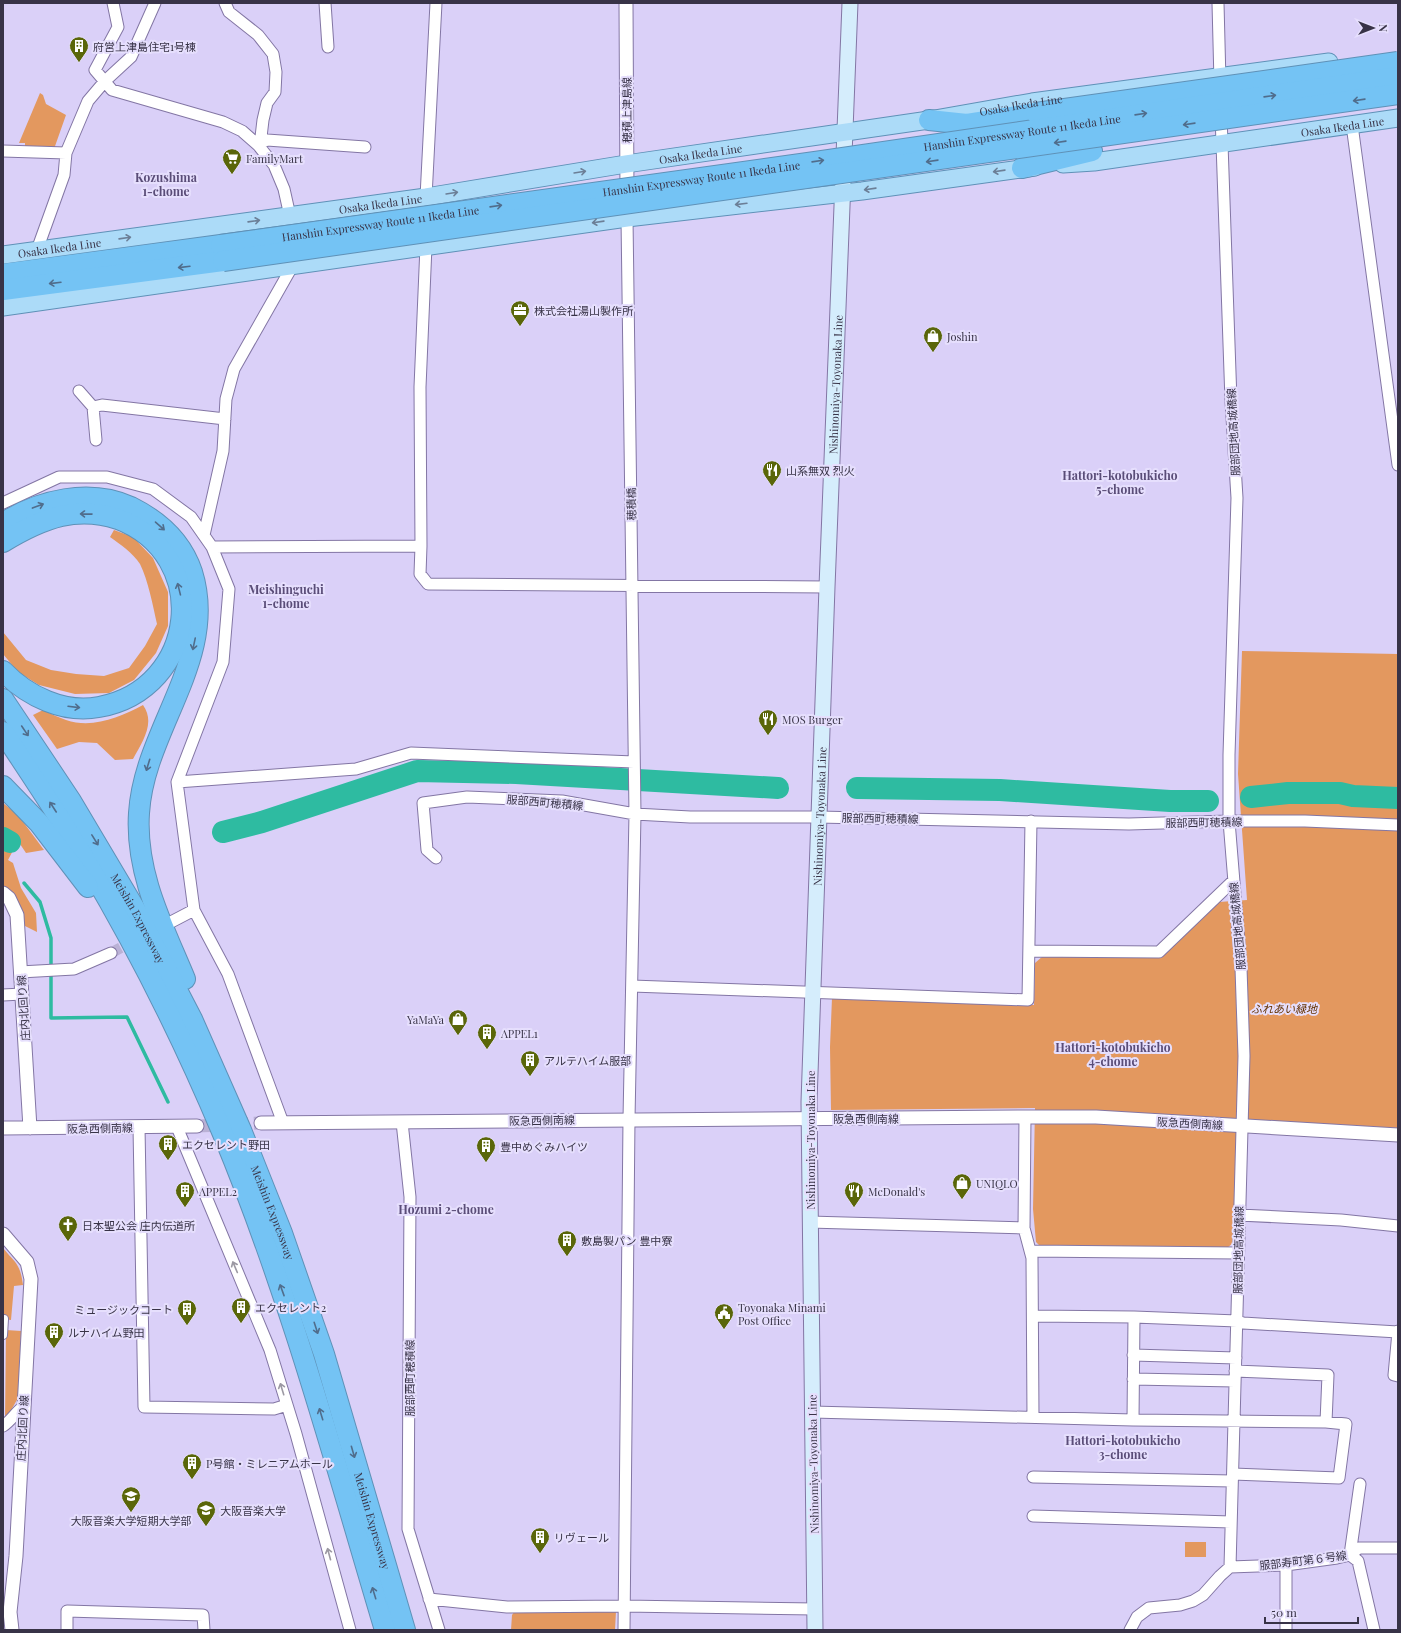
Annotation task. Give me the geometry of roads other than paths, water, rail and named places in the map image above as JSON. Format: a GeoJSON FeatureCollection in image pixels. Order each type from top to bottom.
{"type":"FeatureCollection","features":[{"type":"Feature","properties":{"kind":"highway"},"geometry":{"type":"LineString","coordinates":[[929,120],[967,124],[1398,62]]}},
{"type":"Feature","properties":{"kind":"highway","name":"Hanshin Expressway Route 11 Ikeda Line"},"geometry":{"type":"LineString","coordinates":[[3,290],[222,253],[822,161],[1398,77]]}},
{"type":"Feature","properties":{"kind":"highway","name":"Hanshin Expressway Route 11 Ikeda Line"},"geometry":{"type":"LineString","coordinates":[[3,274],[222,253],[1398,94]]}},
{"type":"Feature","properties":{"kind":"highway"},"geometry":{"type":"LineString","coordinates":[[1022,168],[1092,151],[1398,108]]}},
{"type":"Feature","properties":{"kind":"highway"},"geometry":{"type":"LineString","coordinates":[[3,523],[24,512],[58,500],[75,498],[111,500],[145,514],[159,524],[171,536],[182,551],[190,566],[198,600],[196,634],[192,655],[184,677],[156,740],[143,779],[139,814],[140,850],[143,870],[157,911],[227,1076],[267,1177],[286,1231],[304,1294]]}},
{"type":"Feature","properties":{"kind":"highway"},"geometry":{"type":"LineString","coordinates":[[3,542],[30,527],[62,516],[94,514],[125,522],[150,539],[160,549],[168,561],[179,586],[182,599],[182,614],[177,643],[162,671],[139,692],[110,705],[94,708],[78,708],[43,700],[25,690],[3,671]]}},
{"type":"Feature","properties":{"kind":"highway","name":"Meishin Expressway"},"geometry":{"type":"LineString","coordinates":[[3,699],[71,801],[104,855],[164,964],[217,1073],[282,1233],[304,1294],[324,1354],[405,1630]]}},
{"type":"Feature","properties":{"kind":"highway","name":"Meishin Expressway"},"geometry":{"type":"LineString","coordinates":[[3,732],[84,858],[132,944],[176,1029],[223,1134],[286,1302],[385,1630]]}},
{"type":"Feature","properties":{"kind":"highway"},"geometry":{"type":"LineString","coordinates":[[3,786],[48,834],[82,879],[108,919],[169,1031],[243,1185]]}},
{"type":"Feature","properties":{"kind":"main road","name":"Nishinomiya-Toyonaka Line"},"geometry":{"type":"LineString","coordinates":[[815,1630],[809,1222],[809,1118],[818,817],[850,3]]}},
{"type":"Feature","properties":{"kind":"main road","name":"Osaka Ikeda Line"},"geometry":{"type":"LineString","coordinates":[[3,255],[426,197],[626,164],[929,120],[1032,102],[1398,52]]}},
{"type":"Feature","properties":{"kind":"main road","name":"Osaka Ikeda Line"},"geometry":{"type":"LineString","coordinates":[[3,307],[627,218],[843,192],[1022,168],[1094,162],[1398,118]]}},
{"type":"Feature","properties":{"kind":"street"},"geometry":{"type":"LineString","coordinates":[[113,3],[118,27],[95,70],[112,90],[223,122],[242,131],[258,145],[274,165],[284,189],[290,216]]}},
{"type":"Feature","properties":{"kind":"street"},"geometry":{"type":"LineString","coordinates":[[37,250],[64,175],[66,153],[88,100],[105,81],[131,57],[154,3]]}},
{"type":"Feature","properties":{"kind":"street"},"geometry":{"type":"LineString","coordinates":[[225,3],[229,12],[258,35],[273,54],[276,72],[275,92],[268,103],[262,120],[261,136],[258,145]]}},
{"type":"Feature","properties":{"kind":"street"},"geometry":{"type":"LineString","coordinates":[[325,3],[328,47]]}},
{"type":"Feature","properties":{"kind":"street"},"geometry":{"type":"LineString","coordinates":[[426,197],[436,3]]}},
{"type":"Feature","properties":{"kind":"street","name":"穂積上津島線"},"geometry":{"type":"LineString","coordinates":[[626,3],[627,218]]}},
{"type":"Feature","properties":{"kind":"street","name":"服部団地高城橋線"},"geometry":{"type":"LineString","coordinates":[[1218,3],[1231,401],[1237,498],[1229,821],[1243,997],[1244,1056],[1230,1567]]}},
{"type":"Feature","properties":{"kind":"street"},"geometry":{"type":"LineString","coordinates":[[1352,125],[1398,465]]}},
{"type":"Feature","properties":{"kind":"street"},"geometry":{"type":"LineString","coordinates":[[258,145],[267,140],[365,147]]}},
{"type":"Feature","properties":{"kind":"street"},"geometry":{"type":"LineString","coordinates":[[3,151],[66,153]]}},
{"type":"Feature","properties":{"kind":"street","name":"穂積橋"},"geometry":{"type":"LineString","coordinates":[[624,1630],[629,1120],[635,814],[627,218]]}},
{"type":"Feature","properties":{"kind":"street"},"geometry":{"type":"LineString","coordinates":[[426,246],[420,387],[420,574],[428,584],[827,587]]}},
{"type":"Feature","properties":{"kind":"street"},"geometry":{"type":"LineString","coordinates":[[204,535],[224,451],[226,399],[234,369],[293,265]]}},
{"type":"Feature","properties":{"kind":"street"},"geometry":{"type":"LineString","coordinates":[[79,391],[93,407],[96,440]]}},
{"type":"Feature","properties":{"kind":"street"},"geometry":{"type":"LineString","coordinates":[[93,407],[102,405],[225,419]]}},
{"type":"Feature","properties":{"kind":"street"},"geometry":{"type":"LineString","coordinates":[[3,503],[59,477],[107,477],[153,490],[191,517],[212,547],[230,588],[224,662],[177,782],[194,910],[228,974],[283,1123]]}},
{"type":"Feature","properties":{"kind":"street"},"geometry":{"type":"LineString","coordinates":[[212,547],[421,546]]}},
{"type":"Feature","properties":{"kind":"street"},"geometry":{"type":"LineString","coordinates":[[177,782],[356,769],[412,753],[634,766]]}},
{"type":"Feature","properties":{"kind":"street","name":"服部西町穂積線"},"geometry":{"type":"LineString","coordinates":[[436,858],[427,850],[424,803],[467,797],[562,801],[635,814],[690,817],[818,817],[1129,824],[1229,821],[1305,821],[1398,825]]}},
{"type":"Feature","properties":{"kind":"street"},"geometry":{"type":"LineString","coordinates":[[632,986],[1028,1000],[1031,821]]}},
{"type":"Feature","properties":{"kind":"street"},"geometry":{"type":"LineString","coordinates":[[1030,951],[1159,952],[1233,881]]}},
{"type":"Feature","properties":{"kind":"street","name":"庄内北回り線"},"geometry":{"type":"LineString","coordinates":[[3,893],[9,898],[17,915],[30,1128]]}},
{"type":"Feature","properties":{"kind":"street"},"geometry":{"type":"LineString","coordinates":[[171,922],[194,910]]}},
{"type":"Feature","properties":{"kind":"street"},"geometry":{"type":"LineString","coordinates":[[20,972],[74,969],[111,953]]}},
{"type":"Feature","properties":{"kind":"street"},"geometry":{"type":"LineString","coordinates":[[3,995],[22,994]]}},
{"type":"Feature","properties":{"kind":"street"},"geometry":{"type":"LineString","coordinates":[[1025,1117],[1024,1228],[1031,1251],[1033,1316],[1033,1417]]}},
{"type":"Feature","properties":{"kind":"street","name":"阪急西側南線"},"geometry":{"type":"LineString","coordinates":[[262,1123],[1096,1117],[1398,1135]]}},
{"type":"Feature","properties":{"kind":"street","name":"服部西町穂積線"},"geometry":{"type":"LineString","coordinates":[[402,1122],[410,1197],[408,1529],[439,1630]]}},
{"type":"Feature","properties":{"kind":"street","name":"阪急西側南線"},"geometry":{"type":"LineString","coordinates":[[3,1128],[197,1126]]}},
{"type":"Feature","properties":{"kind":"street"},"geometry":{"type":"LineString","coordinates":[[139,1127],[144,1408],[274,1409],[287,1405]]}},
{"type":"Feature","properties":{"kind":"street"},"geometry":{"type":"LineString","coordinates":[[177,1127],[270,1350],[287,1405],[350,1630]]}},
{"type":"Feature","properties":{"kind":"street"},"geometry":{"type":"LineString","coordinates":[[1239,1216],[1340,1220],[1398,1226]]}},
{"type":"Feature","properties":{"kind":"street"},"geometry":{"type":"LineString","coordinates":[[809,1222],[1024,1228]]}},
{"type":"Feature","properties":{"kind":"street","name":"庄内北回り線"},"geometry":{"type":"LineString","coordinates":[[3,1234],[27,1262],[30,1279],[16,1556],[10,1612],[12,1630]]}},
{"type":"Feature","properties":{"kind":"street"},"geometry":{"type":"LineString","coordinates":[[1031,1251],[1238,1253]]}},
{"type":"Feature","properties":{"kind":"street"},"geometry":{"type":"LineString","coordinates":[[1033,1316],[1237,1320],[1243,1323],[1398,1332],[1394,1375],[1398,1376]]}},
{"type":"Feature","properties":{"kind":"street"},"geometry":{"type":"LineString","coordinates":[[1133,1420],[1134,1317]]}},
{"type":"Feature","properties":{"kind":"street"},"geometry":{"type":"LineString","coordinates":[[3,1335],[4,1319]]}},
{"type":"Feature","properties":{"kind":"street"},"geometry":{"type":"LineString","coordinates":[[1133,1355],[1236,1358]]}},
{"type":"Feature","properties":{"kind":"street"},"geometry":{"type":"LineString","coordinates":[[1133,1379],[1328,1375],[1326,1422]]}},
{"type":"Feature","properties":{"kind":"street"},"geometry":{"type":"LineString","coordinates":[[3,1426],[10,1422],[16,1413],[23,1408]]}},
{"type":"Feature","properties":{"kind":"street"},"geometry":{"type":"LineString","coordinates":[[812,1412],[1133,1420],[1326,1422],[1346,1424],[1339,1478],[1033,1476]]}},
{"type":"Feature","properties":{"kind":"street"},"geometry":{"type":"LineString","coordinates":[[1360,1484],[1350,1555],[1358,1561],[1374,1630]]}},
{"type":"Feature","properties":{"kind":"street"},"geometry":{"type":"LineString","coordinates":[[1032,1516],[1232,1522]]}},
{"type":"Feature","properties":{"kind":"street","name":"服部寿町第６号線"},"geometry":{"type":"LineString","coordinates":[[1230,1567],[1286,1564],[1350,1555],[1359,1548],[1398,1548]]}},
{"type":"Feature","properties":{"kind":"street"},"geometry":{"type":"LineString","coordinates":[[1286,1564],[1286,1630]]}},
{"type":"Feature","properties":{"kind":"street"},"geometry":{"type":"LineString","coordinates":[[1130,1630],[1137,1617],[1149,1608],[1180,1605],[1201,1597],[1230,1567]]}},
{"type":"Feature","properties":{"kind":"street"},"geometry":{"type":"LineString","coordinates":[[429,1599],[507,1607],[625,1606],[815,1609]]}},
{"type":"Feature","properties":{"kind":"street"},"geometry":{"type":"LineString","coordinates":[[67,1630],[67,1611],[203,1615],[204,1630]]}},
{"type":"Feature","properties":{"kind":"waterway"},"geometry":{"type":"LineString","coordinates":[[223,832],[262,822],[417,771],[516,773],[778,788]]}},
{"type":"Feature","properties":{"kind":"waterway"},"geometry":{"type":"LineString","coordinates":[[857,788],[1000,790],[1170,801],[1208,801]]}},
{"type":"Feature","properties":{"kind":"waterway"},"geometry":{"type":"LineString","coordinates":[[1251,797],[1288,793],[1340,793],[1353,796],[1398,798]]}},
{"type":"Feature","properties":{"kind":"waterway"},"geometry":{"type":"LineString","coordinates":[[3,838],[10,842]]}},
{"type":"Feature","properties":{"kind":"waterway"},"geometry":{"type":"LineString","coordinates":[[24,883],[40,902],[51,938],[51,1018],[127,1017],[168,1102]]}},
{"type":"Feature","properties":{"kind":"tunnel"},"geometry":{"type":"LineString","coordinates":[[111,953],[135,940]]}},
{"type":"Feature","properties":{"kind":"tunnel"},"geometry":{"type":"LineString","coordinates":[[197,1126],[261,1123]]}},
{"type":"Feature","properties":{"kind":"place","name":"府営上津島住宅1号棟"},"geometry":{"type":"Point","coordinates":[79,63]}},
{"type":"Feature","properties":{"kind":"place","name":"FamilyMart"},"geometry":{"type":"Point","coordinates":[232,175]}},
{"type":"Feature","properties":{"kind":"place","name":"株式会社湯山製作所"},"geometry":{"type":"Point","coordinates":[520,327]}},
{"type":"Feature","properties":{"kind":"place","name":"Joshin"},"geometry":{"type":"Point","coordinates":[933,353]}},
{"type":"Feature","properties":{"kind":"place","name":"山系無双 烈火"},"geometry":{"type":"Point","coordinates":[772,487]}},
{"type":"Feature","properties":{"kind":"place","name":"MOS Burger"},"geometry":{"type":"Point","coordinates":[768,736]}},
{"type":"Feature","properties":{"kind":"place","name":"YaMaYa"},"geometry":{"type":"Point","coordinates":[458,1036]}},
{"type":"Feature","properties":{"kind":"place","name":"APPEL1"},"geometry":{"type":"Point","coordinates":[487,1050]}},
{"type":"Feature","properties":{"kind":"place","name":"アルテハイム服部"},"geometry":{"type":"Point","coordinates":[530,1077]}},
{"type":"Feature","properties":{"kind":"place","name":"エクセレント野田"},"geometry":{"type":"Point","coordinates":[168,1161]}},
{"type":"Feature","properties":{"kind":"place","name":"豊中めぐみハイツ"},"geometry":{"type":"Point","coordinates":[486,1163]}},
{"type":"Feature","properties":{"kind":"place","name":"UNIQLO"},"geometry":{"type":"Point","coordinates":[962,1200]}},
{"type":"Feature","properties":{"kind":"place","name":"APPEL2"},"geometry":{"type":"Point","coordinates":[185,1208]}},
{"type":"Feature","properties":{"kind":"place","name":"McDonald's"},"geometry":{"type":"Point","coordinates":[854,1208]}},
{"type":"Feature","properties":{"kind":"place","name":"日本聖公会 庄内伝道所"},"geometry":{"type":"Point","coordinates":[68,1242]}},
{"type":"Feature","properties":{"kind":"place","name":"敷島製パン 豊中寮"},"geometry":{"type":"Point","coordinates":[567,1257]}},
{"type":"Feature","properties":{"kind":"place","name":"エクセレント2"},"geometry":{"type":"Point","coordinates":[241,1324]}},
{"type":"Feature","properties":{"kind":"place","name":"ミュージックコート"},"geometry":{"type":"Point","coordinates":[187,1326]}},
{"type":"Feature","properties":{"kind":"place","name":"Toyonaka Minami Post Office"},"geometry":{"type":"Point","coordinates":[724,1330]}},
{"type":"Feature","properties":{"kind":"place","name":"ルナハイム野田"},"geometry":{"type":"Point","coordinates":[54,1349]}},
{"type":"Feature","properties":{"kind":"place","name":"P号館・ミレニアムホール"},"geometry":{"type":"Point","coordinates":[192,1480]}},
{"type":"Feature","properties":{"kind":"place","name":"大阪音楽大学短期大学部"},"geometry":{"type":"Point","coordinates":[131,1513]}},
{"type":"Feature","properties":{"kind":"place","name":"大阪音楽大学"},"geometry":{"type":"Point","coordinates":[206,1527]}},
{"type":"Feature","properties":{"kind":"place","name":"リヴェール"},"geometry":{"type":"Point","coordinates":[540,1554]}},
{"type":"Feature","properties":{"kind":"district","name":"Kozushima 1-chome"},"geometry":{"type":"Point","coordinates":[166,184]}},
{"type":"Feature","properties":{"kind":"district","name":"Hattori-kotobukicho 5-chome"},"geometry":{"type":"Point","coordinates":[1120,482]}},
{"type":"Feature","properties":{"kind":"district","name":"Meishinguchi 1-chome"},"geometry":{"type":"Point","coordinates":[286,596]}},
{"type":"Feature","properties":{"kind":"district","name":"Hattori-kotobukicho 4-chome"},"geometry":{"type":"Point","coordinates":[1113,1054]}},
{"type":"Feature","properties":{"kind":"district","name":"Hozumi 2-chome"},"geometry":{"type":"Point","coordinates":[446,1209]}},
{"type":"Feature","properties":{"kind":"district","name":"Hattori-kotobukicho 3-chome"},"geometry":{"type":"Point","coordinates":[1123,1447]}},
{"type":"Feature","properties":{"kind":"park label","name":"ふれあい緑地"},"geometry":{"type":"Point","coordinates":[1284,1008]}}]}
